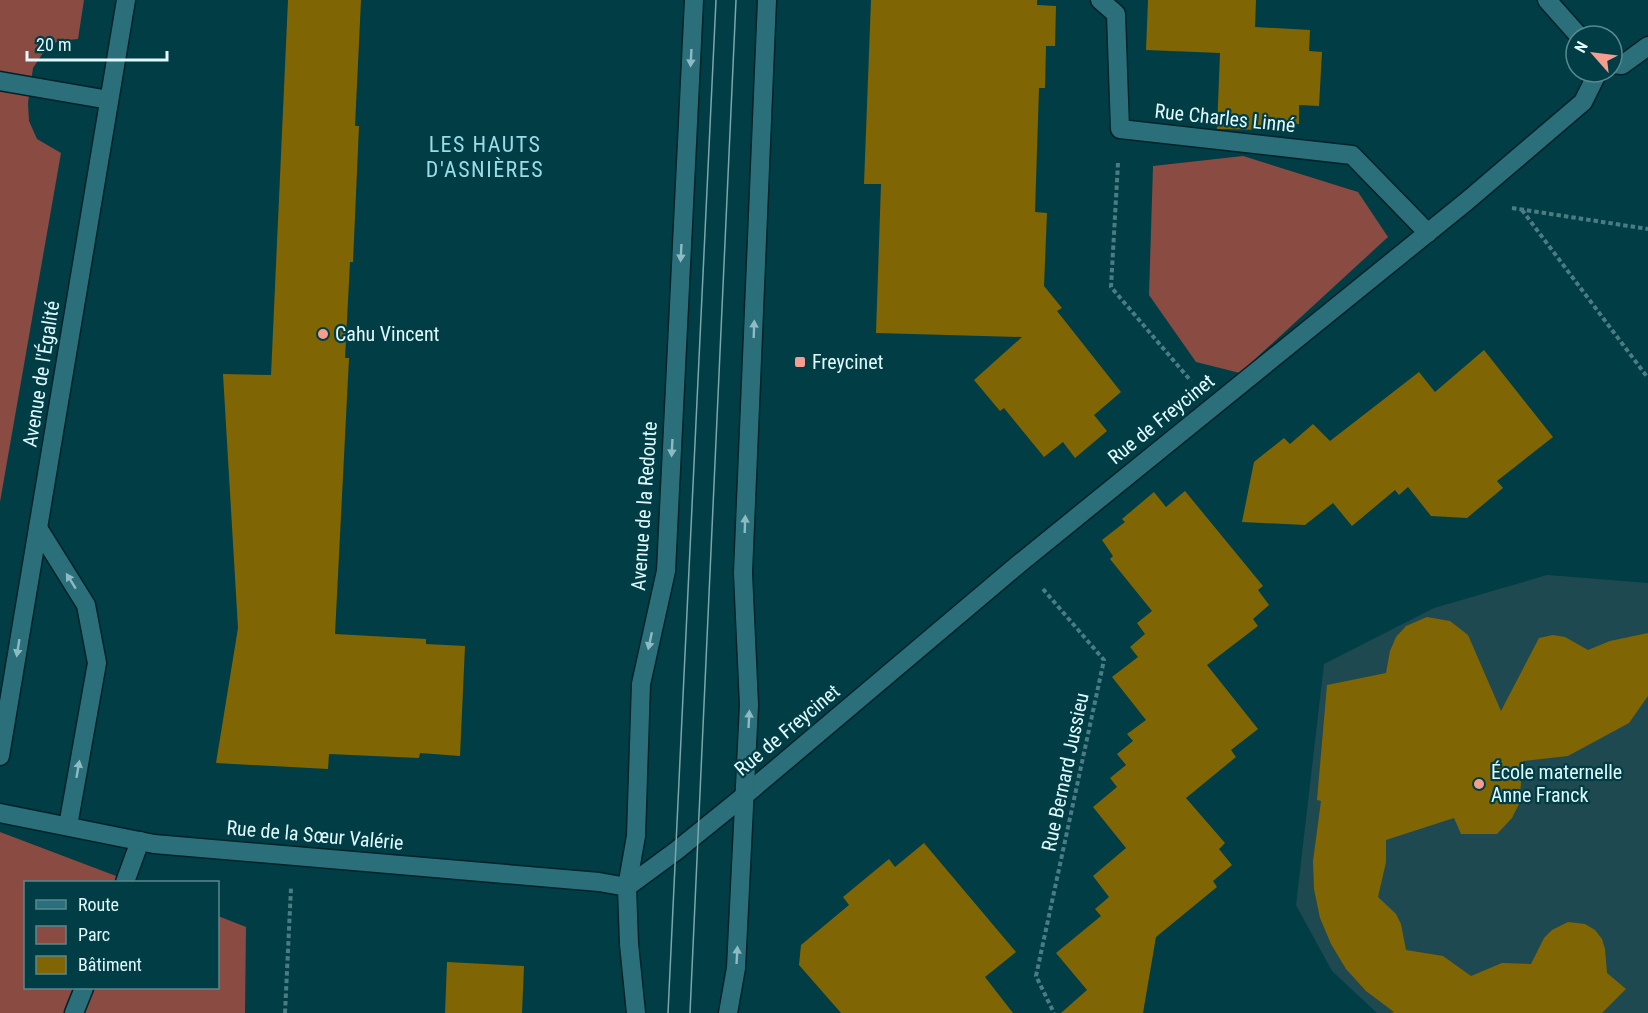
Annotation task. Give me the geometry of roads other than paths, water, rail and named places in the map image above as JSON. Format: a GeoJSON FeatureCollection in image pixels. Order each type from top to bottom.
{"type":"FeatureCollection","features":[{"type":"Feature","properties":{"kind":"street","name":"Avenue de l'Égalité"},"geometry":{"type":"LineString","coordinates":[[0,756],[126,0]]}},
{"type":"Feature","properties":{"kind":"street","name":"Avenue de la Redoute"},"geometry":{"type":"LineString","coordinates":[[636,1013],[629,944],[627,887],[636,836],[641,684],[666,571],[694,0]]}},
{"type":"Feature","properties":{"kind":"street"},"geometry":{"type":"LineString","coordinates":[[728,1013],[736,968],[749,705],[743,573],[767,0]]}},
{"type":"Feature","properties":{"kind":"street","name":"Rue Charles Linné"},"geometry":{"type":"LineString","coordinates":[[1100,0],[1116,14],[1120,129],[1352,155],[1428,233]]}},
{"type":"Feature","properties":{"kind":"street"},"geometry":{"type":"LineString","coordinates":[[1547,0],[1568,24]]}},
{"type":"Feature","properties":{"kind":"street"},"geometry":{"type":"LineString","coordinates":[[1624,64],[1648,46]]}},
{"type":"Feature","properties":{"kind":"street"},"geometry":{"type":"LineString","coordinates":[[0,81],[109,100]]}},
{"type":"Feature","properties":{"kind":"street","name":"Rue de Freycinet"},"geometry":{"type":"LineString","coordinates":[[627,887],[744,796],[1020,563],[1467,201],[1583,102],[1592,84]]}},
{"type":"Feature","properties":{"kind":"street"},"geometry":{"type":"LineString","coordinates":[[38,528],[86,605],[97,663],[68,826]]}},
{"type":"Feature","properties":{"kind":"street","name":"Rue de la Sœur Valérie"},"geometry":{"type":"LineString","coordinates":[[0,813],[140,841],[599,882],[627,887]]}},
{"type":"Feature","properties":{"kind":"street"},"geometry":{"type":"LineString","coordinates":[[125,881],[140,841]]}},
{"type":"Feature","properties":{"kind":"street"},"geometry":{"type":"LineString","coordinates":[[74,1013],[83,989]]}},
{"type":"Feature","properties":{"kind":"tram line"},"geometry":{"type":"LineString","coordinates":[[668,1013],[716,0]]}},
{"type":"Feature","properties":{"kind":"tram line"},"geometry":{"type":"LineString","coordinates":[[690,1013],[736,0]]}},
{"type":"Feature","properties":{"kind":"place","name":"Cahu Vincent"},"geometry":{"type":"Point","coordinates":[323,334]}},
{"type":"Feature","properties":{"kind":"place","name":"Freycinet"},"geometry":{"type":"Point","coordinates":[800,362]}},
{"type":"Feature","properties":{"kind":"place","name":"École maternelle Anne Franck"},"geometry":{"type":"Point","coordinates":[1479,784]}},
{"type":"Feature","properties":{"kind":"district","name":"LES HAUTS D'ASNIÈRES"},"geometry":{"type":"Point","coordinates":[485,156]}}]}
